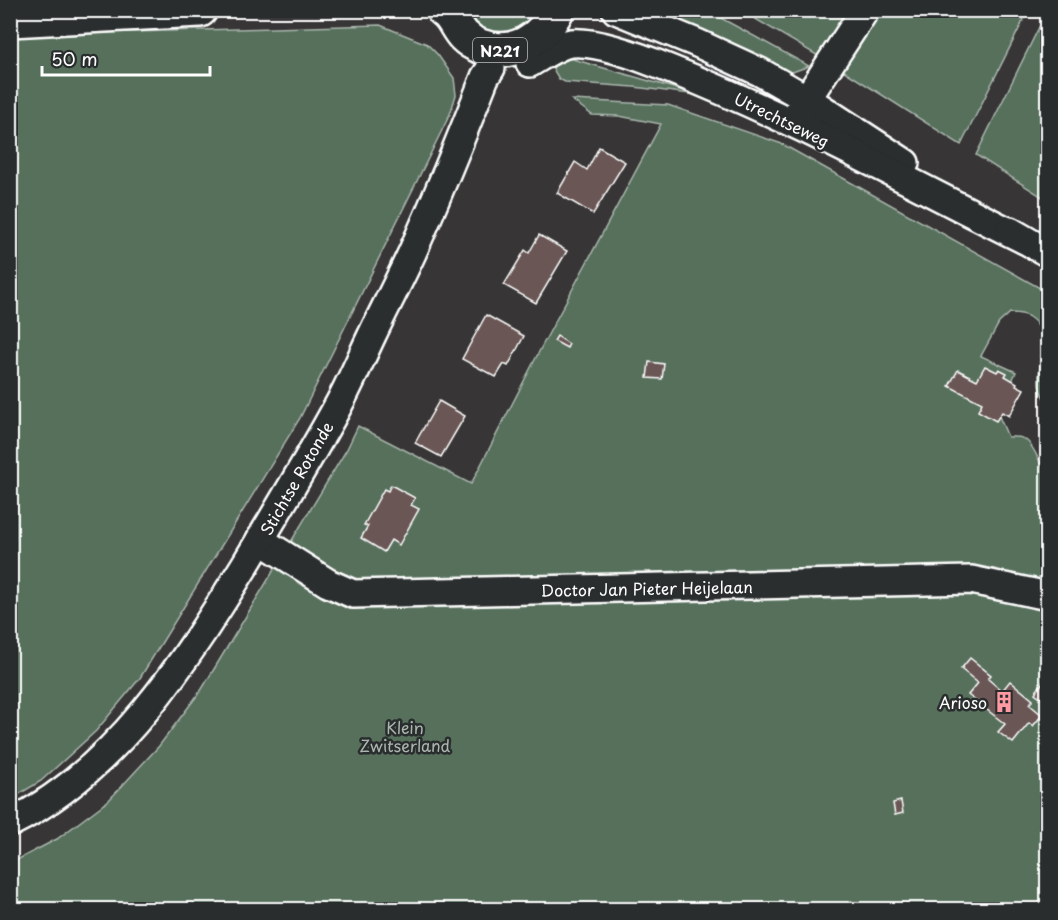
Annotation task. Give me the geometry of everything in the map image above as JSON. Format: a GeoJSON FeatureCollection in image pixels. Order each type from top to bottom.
{"type":"FeatureCollection","features":[{"type":"Feature","properties":{"kind":"main road"},"geometry":{"type":"LineString","coordinates":[[10,20],[200,10]]}},
{"type":"Feature","properties":{"kind":"main road","name":"N221"},"geometry":{"type":"LineString","coordinates":[[431,10],[438,32],[448,48],[464,61],[478,66],[510,60],[522,45],[540,34],[552,21],[557,10]]}},
{"type":"Feature","properties":{"kind":"main road","name":"N221"},"geometry":{"type":"LineString","coordinates":[[443,10],[448,13],[464,36],[475,44],[510,60]]}},
{"type":"Feature","properties":{"kind":"street","name":"Utrechtseweg"},"geometry":{"type":"LineString","coordinates":[[616,10],[698,43],[760,72],[807,99],[1036,247]]}},
{"type":"Feature","properties":{"kind":"street"},"geometry":{"type":"LineString","coordinates":[[792,123],[865,10]]}},
{"type":"Feature","properties":{"kind":"street","name":"Utrechtseweg"},"geometry":{"type":"LineString","coordinates":[[510,60],[549,52],[570,43],[593,44],[648,60],[710,85],[792,123],[1036,247]]}},
{"type":"Feature","properties":{"kind":"street","name":"Stichtse Rotonde"},"geometry":{"type":"LineString","coordinates":[[10,824],[57,795],[111,749],[136,721],[200,634],[298,478],[340,402],[412,254],[485,77],[510,60]]}},
{"type":"Feature","properties":{"kind":"street","name":"Doctor Jan Pieter Heijelaan"},"geometry":{"type":"LineString","coordinates":[[260,540],[327,583],[353,594],[971,580],[1047,596]]}},
{"type":"Feature","properties":{"kind":"green space"},"geometry":{"type":"Polygon","coordinates":[[[465,11],[540,11],[537,16],[513,34],[486,35],[473,24],[465,11]]]}},
{"type":"Feature","properties":{"kind":"green space"},"geometry":{"type":"Polygon","coordinates":[[[631,11],[708,11],[809,66],[787,74],[631,11]]]}},
{"type":"Feature","properties":{"kind":"green space"},"geometry":{"type":"Polygon","coordinates":[[[742,11],[859,11],[825,60],[742,11]]]}},
{"type":"Feature","properties":{"kind":"green space"},"geometry":{"type":"Polygon","coordinates":[[[881,11],[1028,11],[961,145],[841,69],[881,11]]]}},
{"type":"Feature","properties":{"kind":"green space"},"geometry":{"type":"Polygon","coordinates":[[[1048,11],[1047,200],[976,155],[1048,11]]]}},
{"type":"Feature","properties":{"kind":"green space"},"geometry":{"type":"Polygon","coordinates":[[[380,25],[427,44],[438,55],[454,78],[456,95],[450,114],[300,418],[140,678],[96,731],[41,781],[11,799],[11,38],[27,35],[380,25]]]}},
{"type":"Feature","properties":{"kind":"green space"},"geometry":{"type":"Polygon","coordinates":[[[562,56],[698,95],[565,82],[559,79],[553,69],[556,60],[562,56]]]}},
{"type":"Feature","properties":{"kind":"green space","name":"Klein Zwitserland"},"geometry":{"type":"Polygon","coordinates":[[[572,100],[668,105],[782,144],[1047,292],[1047,402],[1041,393],[1039,384],[1042,337],[1036,323],[1030,318],[1010,313],[999,323],[981,356],[1016,372],[998,414],[1008,437],[1025,439],[1030,444],[1047,479],[1047,909],[11,910],[11,863],[57,839],[109,800],[159,746],[202,689],[347,449],[358,426],[471,484],[661,124],[619,116],[592,115],[572,100]]]}},
{"type":"Feature","properties":{"kind":"building"},"geometry":{"type":"Polygon","coordinates":[[[599,147],[625,162],[593,214],[557,193],[575,162],[587,170],[599,147]]]}},
{"type":"Feature","properties":{"kind":"building"},"geometry":{"type":"Polygon","coordinates":[[[539,235],[567,251],[536,303],[504,285],[525,250],[529,253],[539,235]]]}},
{"type":"Feature","properties":{"kind":"building"},"geometry":{"type":"Polygon","coordinates":[[[486,315],[524,336],[508,366],[504,364],[496,377],[462,359],[486,315]]]}},
{"type":"Feature","properties":{"kind":"building"},"geometry":{"type":"Polygon","coordinates":[[[557,336],[569,344],[567,348],[554,341],[557,336]]]}},
{"type":"Feature","properties":{"kind":"building"},"geometry":{"type":"Polygon","coordinates":[[[649,362],[664,364],[662,379],[647,378],[649,362]]]}},
{"type":"Feature","properties":{"kind":"building"},"geometry":{"type":"Polygon","coordinates":[[[985,366],[997,372],[999,369],[1007,373],[1005,376],[1024,389],[1009,416],[1002,412],[996,421],[978,411],[982,403],[949,386],[958,370],[977,380],[985,366]]]}},
{"type":"Feature","properties":{"kind":"building"},"geometry":{"type":"Polygon","coordinates":[[[439,401],[465,416],[441,457],[415,443],[439,401]]]}},
{"type":"Feature","properties":{"kind":"building"},"geometry":{"type":"Polygon","coordinates":[[[391,485],[415,498],[411,505],[419,509],[399,545],[391,540],[384,552],[361,538],[368,526],[364,525],[384,489],[388,491],[391,485]]]}},
{"type":"Feature","properties":{"kind":"building","name":"Arioso"},"geometry":{"type":"Polygon","coordinates":[[[970,658],[991,675],[988,679],[1002,691],[1010,681],[1033,700],[1029,704],[1042,715],[1033,726],[1029,723],[1013,743],[998,732],[1005,724],[968,695],[978,683],[961,669],[970,658]]]}},
{"type":"Feature","properties":{"kind":"building"},"geometry":{"type":"Polygon","coordinates":[[[1043,682],[1048,686],[1048,703],[1035,693],[1043,682]]]}},
{"type":"Feature","properties":{"kind":"building"},"geometry":{"type":"Polygon","coordinates":[[[901,801],[903,813],[895,815],[893,803],[901,801]]]}},
{"type":"Feature","properties":{"kind":"place","name":"Arioso"},"geometry":{"type":"Point","coordinates":[1004,702]}}]}
